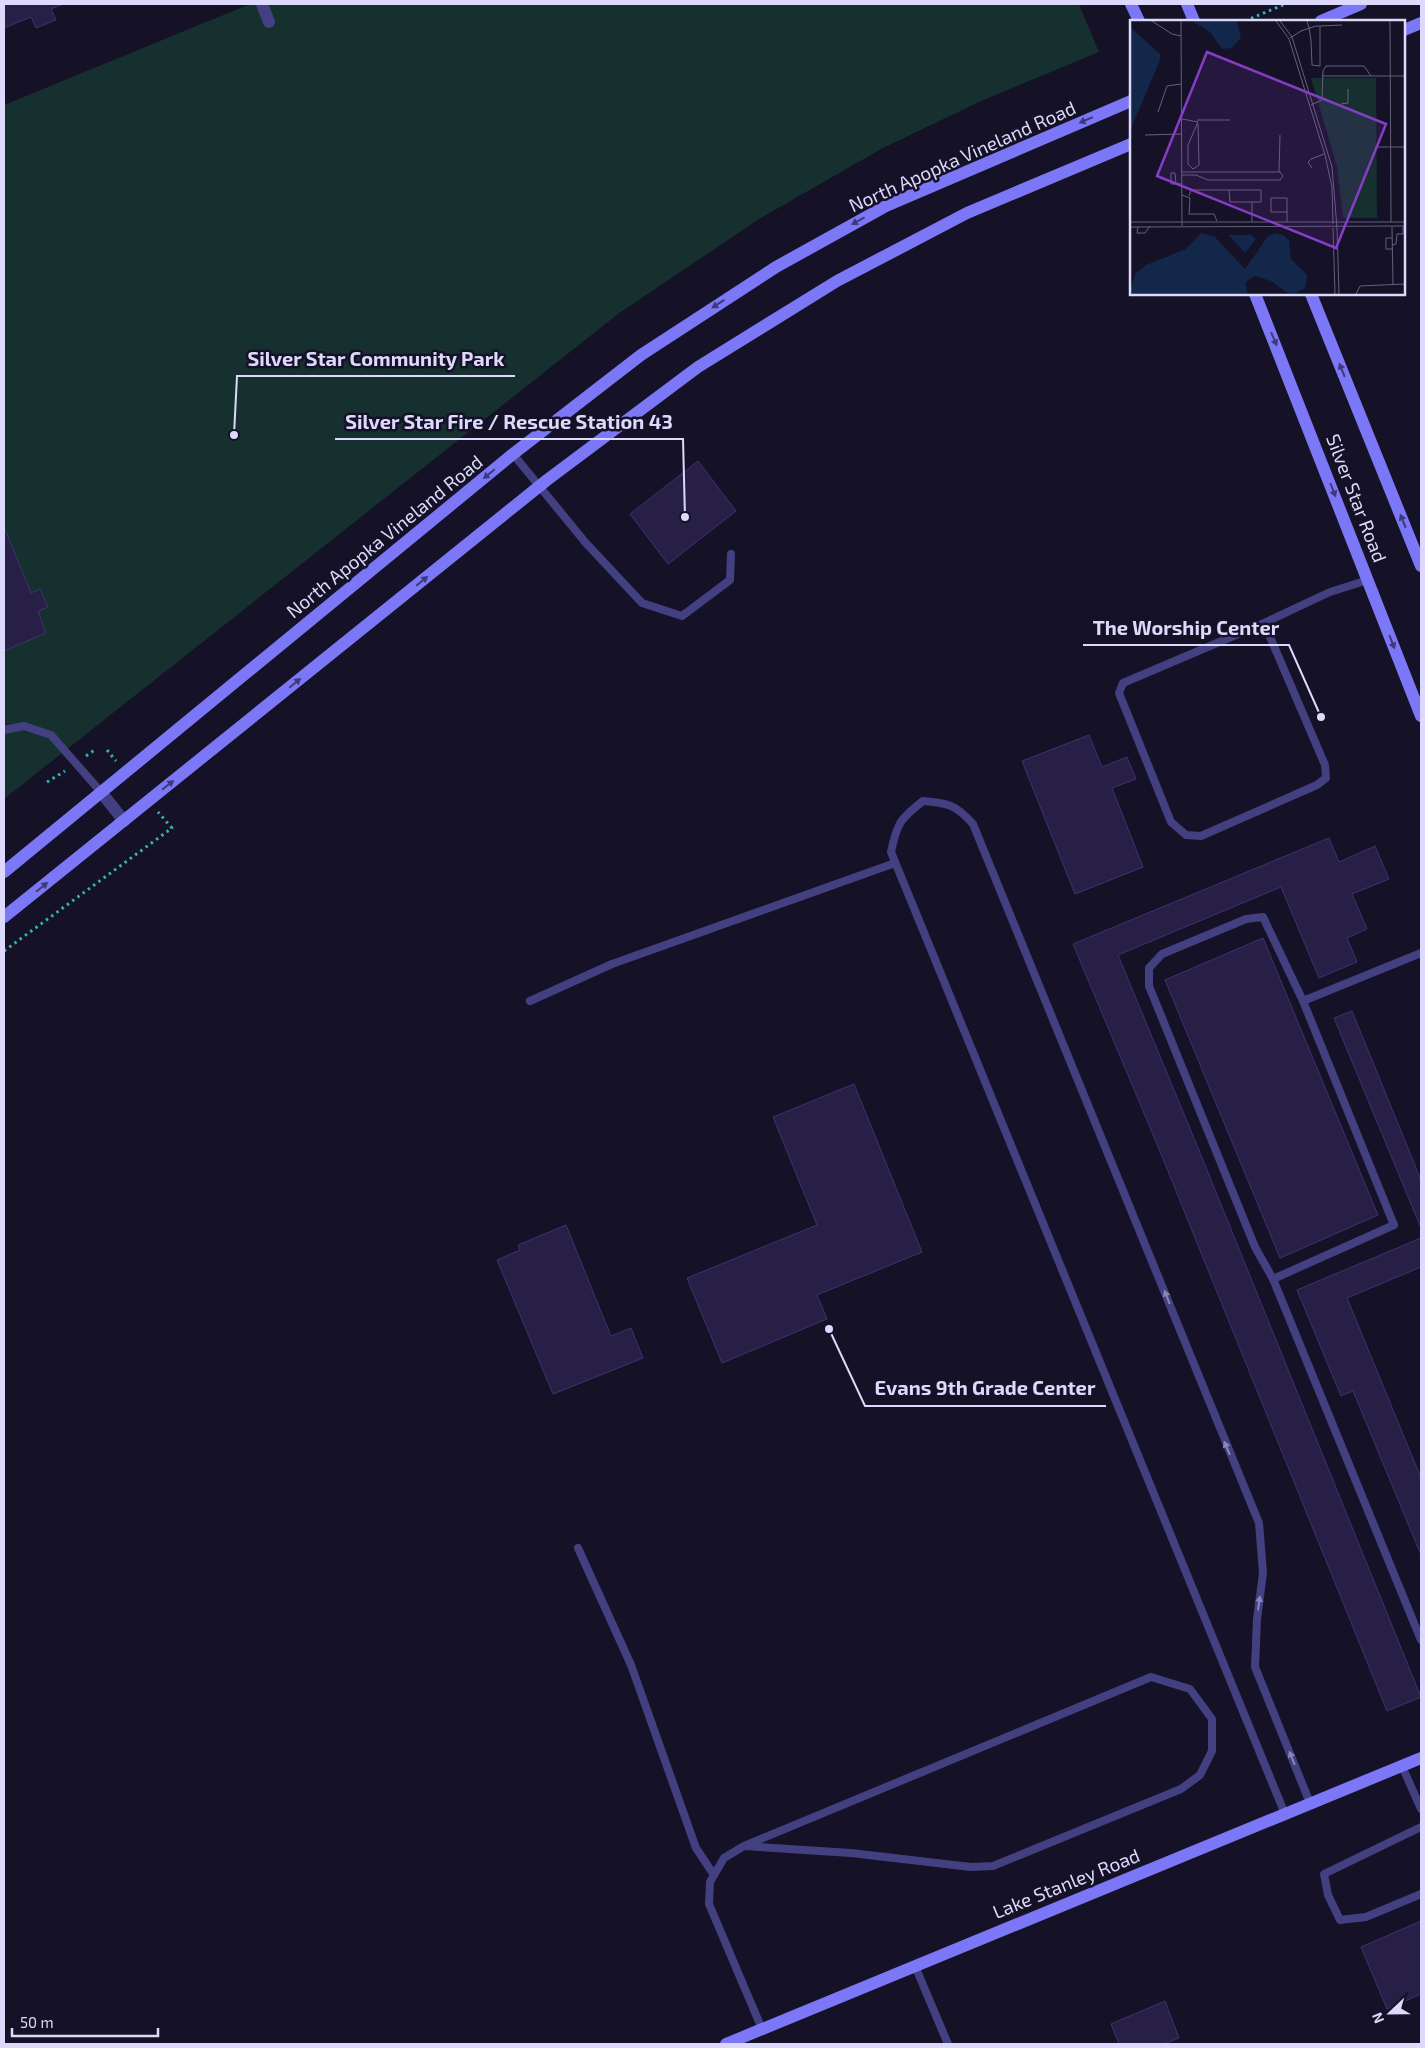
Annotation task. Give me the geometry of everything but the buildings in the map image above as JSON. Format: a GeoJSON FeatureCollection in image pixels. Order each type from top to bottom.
{"type":"FeatureCollection","features":[{"type":"Feature","properties":{"kind":"main road"},"geometry":{"type":"LineString","coordinates":[[1131,4],[1139,20]]}},
{"type":"Feature","properties":{"kind":"main road"},"geometry":{"type":"LineString","coordinates":[[1187,4],[1194,20]]}},
{"type":"Feature","properties":{"kind":"main road"},"geometry":{"type":"LineString","coordinates":[[1322,20],[1361,4]]}},
{"type":"Feature","properties":{"kind":"main road"},"geometry":{"type":"LineString","coordinates":[[1405,30],[1421,22]]}},
{"type":"Feature","properties":{"kind":"main road","name":"North Apopka Vineland Road"},"geometry":{"type":"LineString","coordinates":[[4,872],[513,454],[641,355],[776,267],[886,206],[1130,101]]}},
{"type":"Feature","properties":{"kind":"main road"},"geometry":{"type":"LineString","coordinates":[[4,917],[540,486],[698,367],[837,281],[967,213],[1130,144]]}},
{"type":"Feature","properties":{"kind":"main road","name":"Silver Star Road"},"geometry":{"type":"LineString","coordinates":[[1255,295],[1421,716]]}},
{"type":"Feature","properties":{"kind":"main road","name":"Silver Star Road"},"geometry":{"type":"LineString","coordinates":[[1311,295],[1421,566]]}},
{"type":"Feature","properties":{"kind":"main road","name":"Lake Stanley Road"},"geometry":{"type":"LineString","coordinates":[[726,2044],[1421,1758]]}},
{"type":"Feature","properties":{"kind":"street"},"geometry":{"type":"LineString","coordinates":[[262,4],[269,22]]}},
{"type":"Feature","properties":{"kind":"street"},"geometry":{"type":"LineString","coordinates":[[101,792],[124,821]]}},
{"type":"Feature","properties":{"kind":"lane"},"geometry":{"type":"LineString","coordinates":[[513,454],[585,542],[642,603],[682,616],[730,580],[731,554]]}},
{"type":"Feature","properties":{"kind":"lane"},"geometry":{"type":"LineString","coordinates":[[1264,623],[1325,765],[1326,778],[1316,785],[1201,836],[1186,835],[1171,822],[1119,693],[1123,684],[1264,623],[1330,592],[1368,580]]}},
{"type":"Feature","properties":{"kind":"lane"},"geometry":{"type":"LineString","coordinates":[[4,730],[24,726],[51,735],[101,792]]}},
{"type":"Feature","properties":{"kind":"lane"},"geometry":{"type":"LineString","coordinates":[[1285,1814],[891,852],[895,832],[902,817],[923,801],[944,802],[959,808],[973,824],[1259,1523],[1263,1573],[1257,1618],[1255,1667],[1310,1804]]}},
{"type":"Feature","properties":{"kind":"lane"},"geometry":{"type":"LineString","coordinates":[[530,1001],[612,964],[895,863]]}},
{"type":"Feature","properties":{"kind":"lane"},"geometry":{"type":"LineString","coordinates":[[1273,1279],[1394,1225],[1303,1001],[1263,917],[1246,920],[1162,954],[1148,968],[1149,986],[1255,1247],[1273,1279],[1421,1640]]}},
{"type":"Feature","properties":{"kind":"lane"},"geometry":{"type":"LineString","coordinates":[[1303,1001],[1362,975],[1421,953]]}},
{"type":"Feature","properties":{"kind":"lane"},"geometry":{"type":"LineString","coordinates":[[578,1548],[631,1665],[696,1848],[714,1875]]}},
{"type":"Feature","properties":{"kind":"lane"},"geometry":{"type":"LineString","coordinates":[[744,1846],[851,1853],[971,1867],[993,1866],[1181,1788],[1200,1775],[1212,1751],[1212,1719],[1190,1689],[1151,1677],[744,1846],[724,1858],[710,1882],[709,1904],[762,2030]]}},
{"type":"Feature","properties":{"kind":"lane"},"geometry":{"type":"LineString","coordinates":[[1402,1766],[1421,1809]]}},
{"type":"Feature","properties":{"kind":"lane"},"geometry":{"type":"LineString","coordinates":[[1421,1827],[1324,1874],[1328,1895],[1340,1920],[1366,1917],[1421,1894]]}},
{"type":"Feature","properties":{"kind":"lane"},"geometry":{"type":"LineString","coordinates":[[915,1966],[948,2044]]}},
{"type":"Feature","properties":{"kind":"path"},"geometry":{"type":"LineString","coordinates":[[1247,20],[1285,4]]}},
{"type":"Feature","properties":{"kind":"path"},"geometry":{"type":"LineString","coordinates":[[4,951],[172,828],[158,810]]}},
{"type":"Feature","properties":{"kind":"green space"},"geometry":{"type":"Polygon","coordinates":[[[250,4],[1079,4],[1099,52],[979,102],[883,148],[759,219],[618,314],[4,799],[4,105],[250,4]]]}},
{"type":"Feature","properties":{"kind":"place","name":"Silver Star Community Park"},"geometry":{"type":"Point","coordinates":[234,435]}},
{"type":"Feature","properties":{"kind":"place","name":"Silver Star Fire / Rescue Station 43"},"geometry":{"type":"Point","coordinates":[685,517]}},
{"type":"Feature","properties":{"kind":"place","name":"The Worship Center"},"geometry":{"type":"Point","coordinates":[1321,717]}},
{"type":"Feature","properties":{"kind":"place","name":"Evans 9th Grade Center"},"geometry":{"type":"Point","coordinates":[829,1329]}}]}
